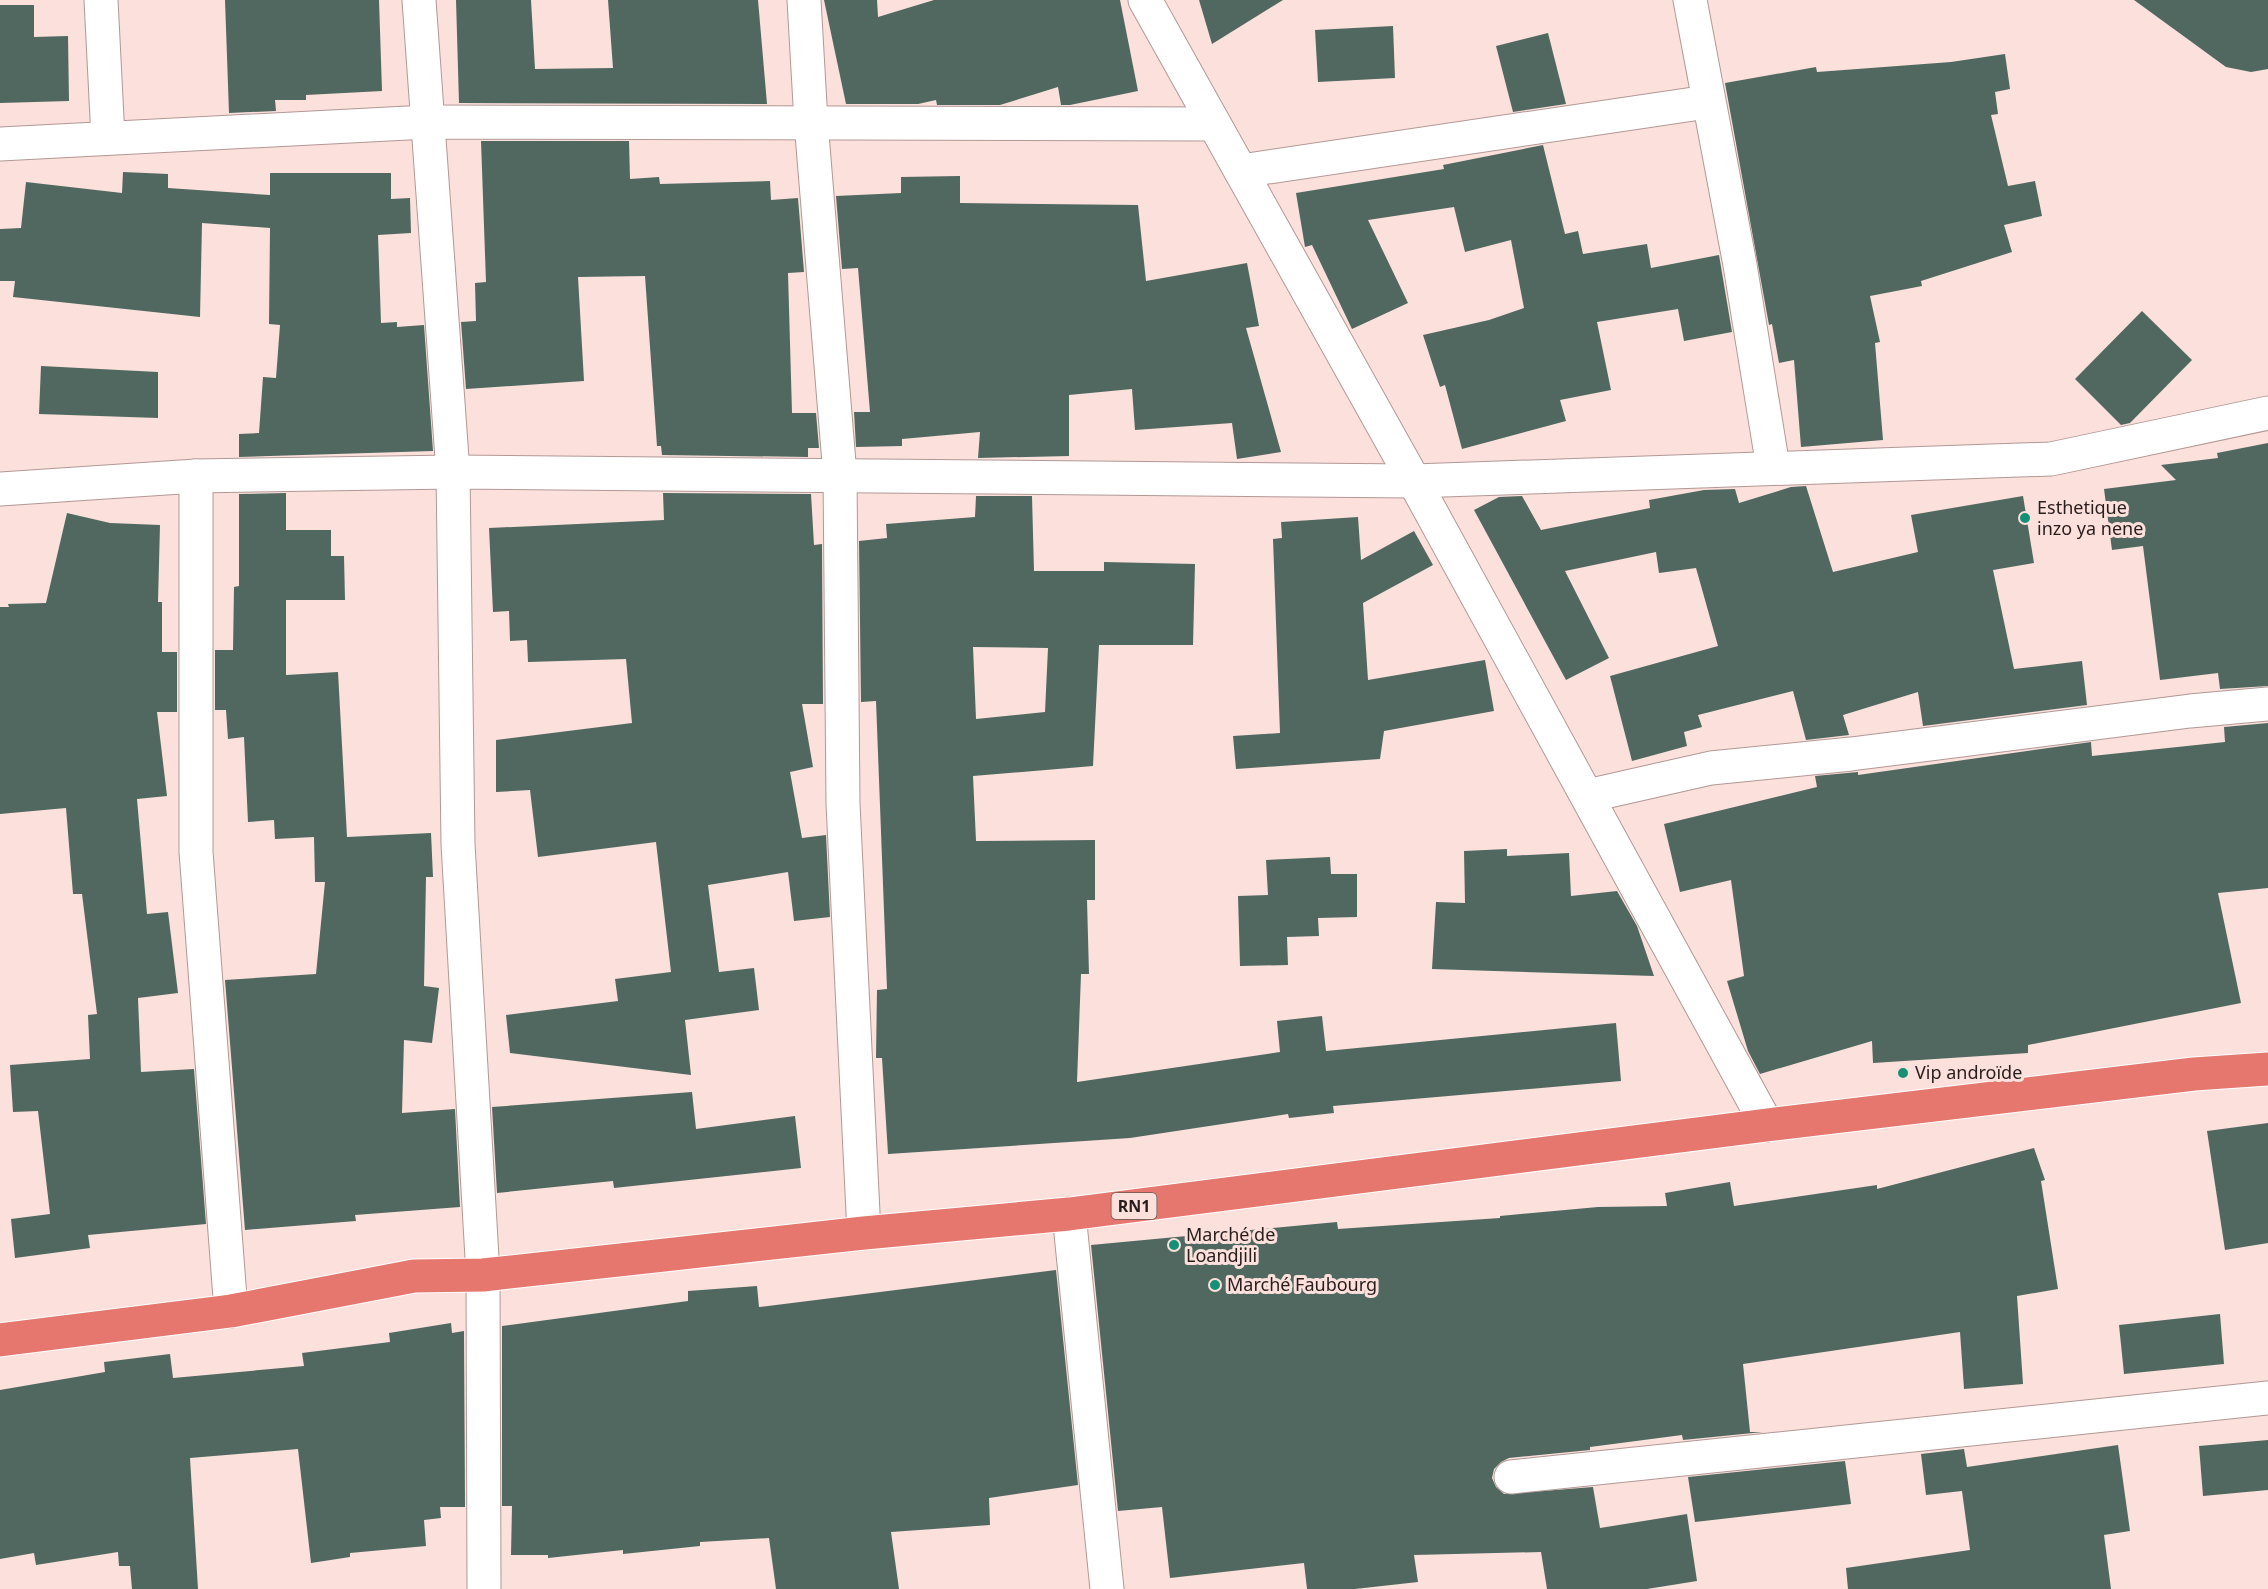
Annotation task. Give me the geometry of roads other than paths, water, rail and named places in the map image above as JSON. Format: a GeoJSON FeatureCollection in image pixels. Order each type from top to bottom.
{"type":"FeatureCollection","features":[{"type":"Feature","properties":{"kind":"highway","name":"RN1"},"geometry":{"type":"LineString","coordinates":[[0,1340],[231,1311],[414,1276],[483,1275],[864,1233],[1069,1214],[1767,1125],[2194,1074],[2268,1069]]}},
{"type":"Feature","properties":{"kind":"street"},"geometry":{"type":"LineString","coordinates":[[101,0],[108,138]]}},
{"type":"Feature","properties":{"kind":"street"},"geometry":{"type":"LineString","coordinates":[[419,0],[453,472],[458,844],[483,1275],[484,1589]]}},
{"type":"Feature","properties":{"kind":"street"},"geometry":{"type":"LineString","coordinates":[[804,0],[811,122],[840,475],[843,804],[864,1233]]}},
{"type":"Feature","properties":{"kind":"street"},"geometry":{"type":"LineString","coordinates":[[1145,0],[1414,482],[1767,1125]]}},
{"type":"Feature","properties":{"kind":"street"},"geometry":{"type":"LineString","coordinates":[[1690,0],[1707,102],[1740,265],[1773,467]]}},
{"type":"Feature","properties":{"kind":"street"},"geometry":{"type":"LineString","coordinates":[[1240,171],[1707,102]]}},
{"type":"Feature","properties":{"kind":"street"},"geometry":{"type":"LineString","coordinates":[[0,144],[427,122],[1214,124]]}},
{"type":"Feature","properties":{"kind":"street"},"geometry":{"type":"LineString","coordinates":[[0,489],[196,476],[453,472],[1414,482],[1773,467],[2051,459],[2268,413]]}},
{"type":"Feature","properties":{"kind":"street"},"geometry":{"type":"LineString","coordinates":[[196,476],[196,852],[231,1311]]}},
{"type":"Feature","properties":{"kind":"street"},"geometry":{"type":"LineString","coordinates":[[1587,796],[1711,768],[1851,754],[2179,712],[2268,704]]}},
{"type":"Feature","properties":{"kind":"street"},"geometry":{"type":"LineString","coordinates":[[1069,1214],[1107,1589]]}},
{"type":"Feature","properties":{"kind":"street"},"geometry":{"type":"LineString","coordinates":[[1511,1477],[2268,1398]]}},
{"type":"Feature","properties":{"kind":"place","name":"Esthetique inzo ya nene"},"geometry":{"type":"Point","coordinates":[2025,518]}},
{"type":"Feature","properties":{"kind":"place","name":"Vip androïde"},"geometry":{"type":"Point","coordinates":[1903,1073]}},
{"type":"Feature","properties":{"kind":"place","name":"Marché de Loandjili"},"geometry":{"type":"Point","coordinates":[1174,1245]}},
{"type":"Feature","properties":{"kind":"place","name":"Marché Faubourg"},"geometry":{"type":"Point","coordinates":[1215,1285]}}]}
